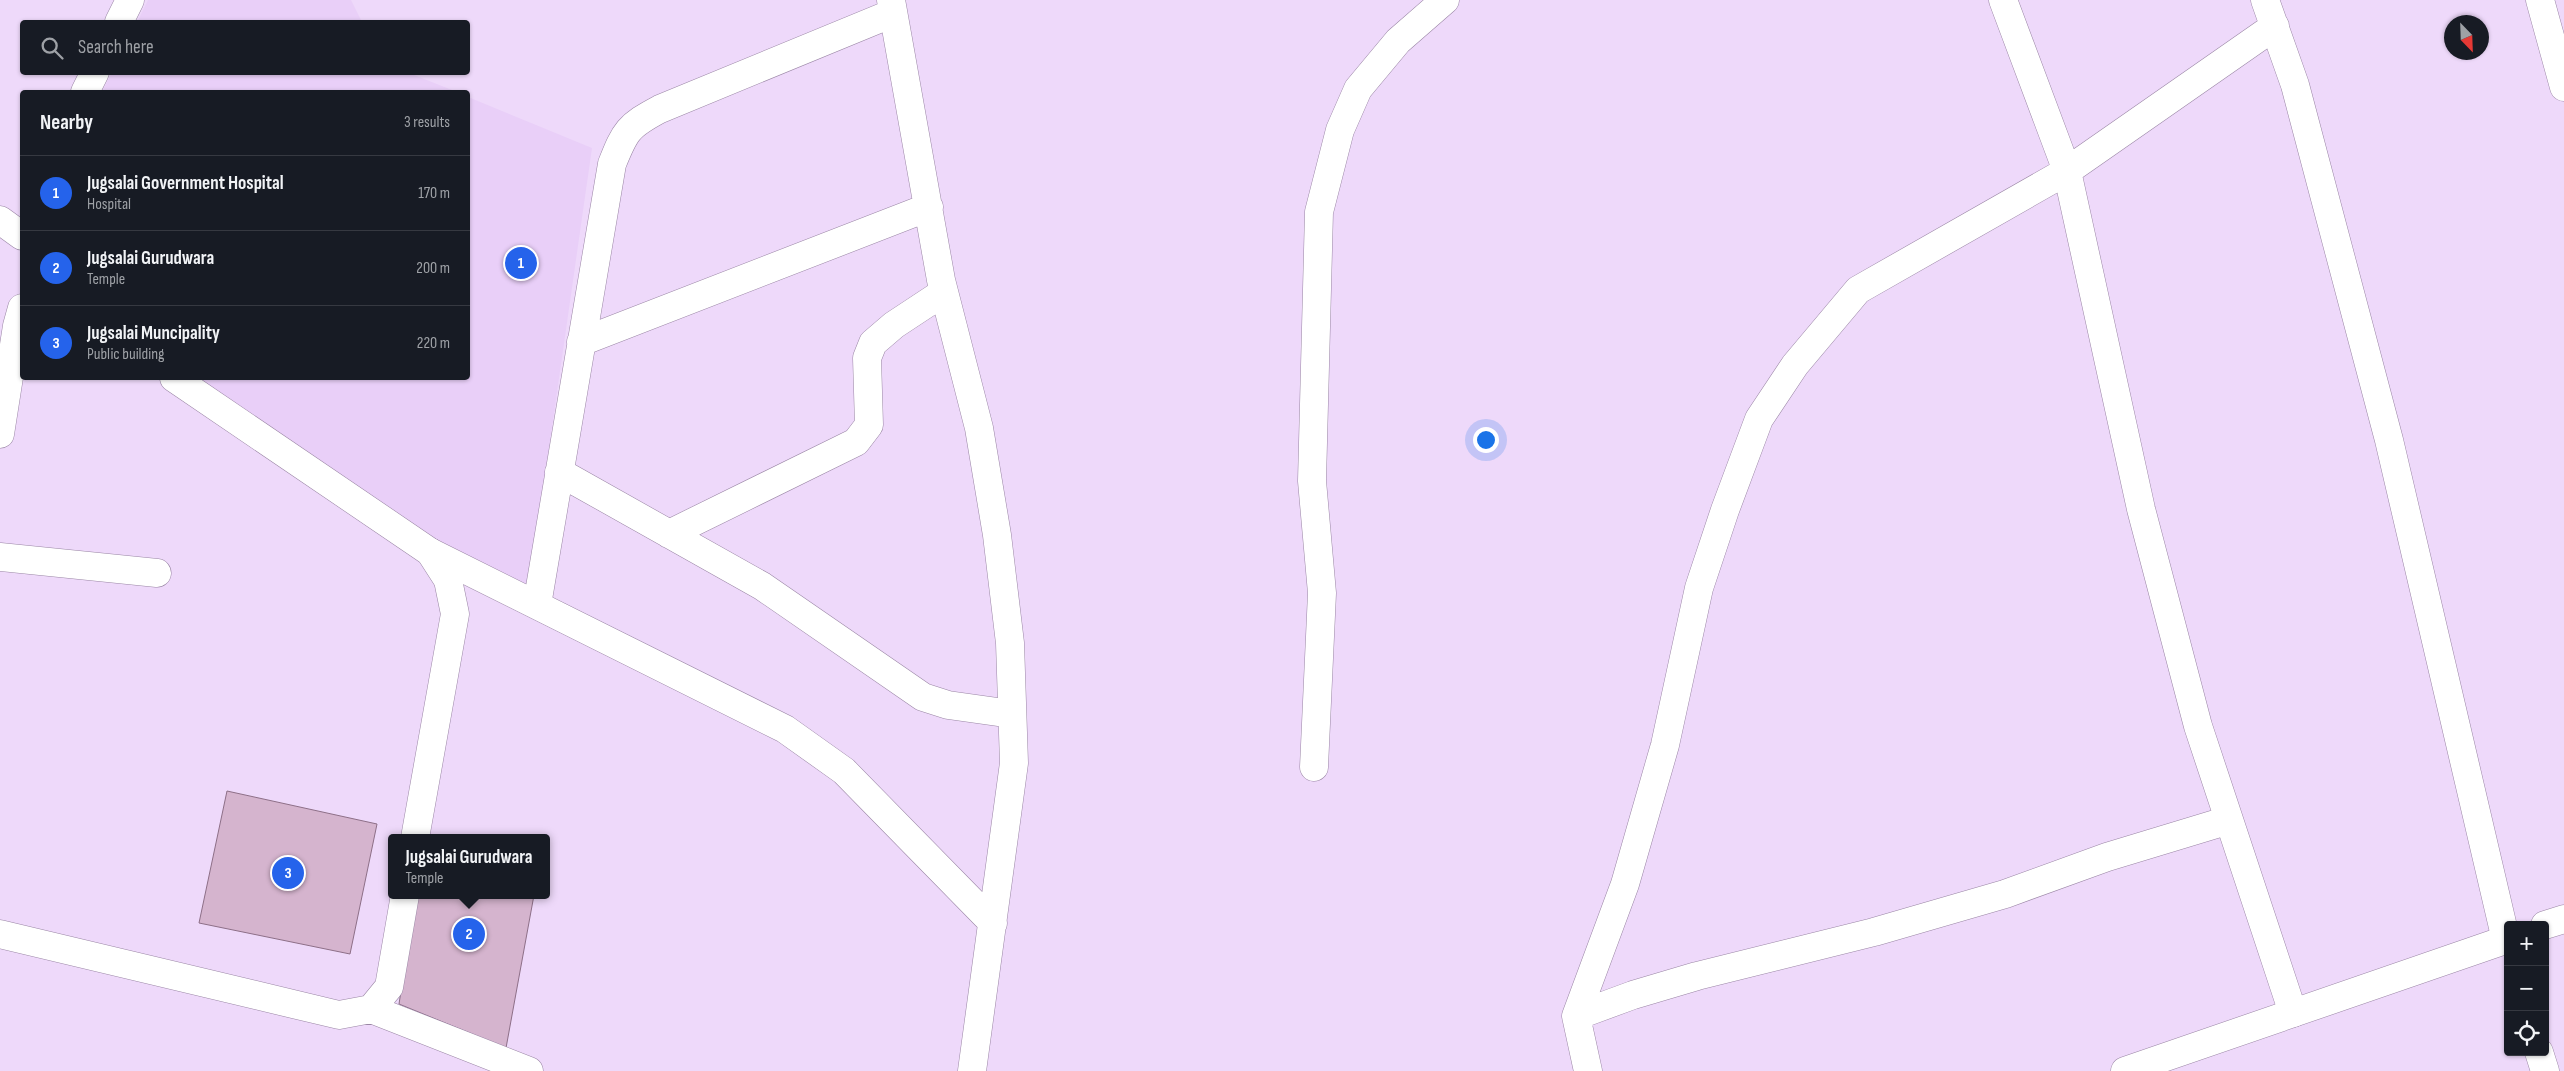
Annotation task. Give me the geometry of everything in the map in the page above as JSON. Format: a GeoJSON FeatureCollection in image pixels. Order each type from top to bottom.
{"type":"FeatureCollection","features":[{"type":"Feature","properties":{"kind":"street"},"geometry":{"type":"LineString","coordinates":[[120,20],[130,0]]}},
{"type":"Feature","properties":{"kind":"street"},"geometry":{"type":"LineString","coordinates":[[1314,767],[1322,593],[1312,481],[1318,212],[1340,130],[1358,89],[1398,41],[1445,0]]}},
{"type":"Feature","properties":{"kind":"street"},"geometry":{"type":"LineString","coordinates":[[2003,0],[2067,171],[2141,509],[2198,726],[2294,1013]]}},
{"type":"Feature","properties":{"kind":"street"},"geometry":{"type":"LineString","coordinates":[[2265,0],[2294,85],[2389,440],[2504,928]]}},
{"type":"Feature","properties":{"kind":"street"},"geometry":{"type":"LineString","coordinates":[[2540,0],[2564,87]]}},
{"type":"Feature","properties":{"kind":"street"},"geometry":{"type":"LineString","coordinates":[[537,605],[612,164],[622,140],[635,122],[660,109],[892,6],[944,292],[979,428],[997,535],[1010,643],[1014,763],[972,1071]]}},
{"type":"Feature","properties":{"kind":"street"},"geometry":{"type":"LineString","coordinates":[[1588,1071],[1576,1016],[1625,884],[1665,745],[1699,588],[1724,510],[1760,419],[1795,365],[1858,290],[2067,171],[2274,26]]}},
{"type":"Feature","properties":{"kind":"street"},"geometry":{"type":"LineString","coordinates":[[86,90],[94,75]]}},
{"type":"Feature","properties":{"kind":"street"},"geometry":{"type":"LineString","coordinates":[[581,342],[929,207]]}},
{"type":"Feature","properties":{"kind":"street"},"geometry":{"type":"LineString","coordinates":[[0,220],[20,235]]}},
{"type":"Feature","properties":{"kind":"street"},"geometry":{"type":"LineString","coordinates":[[669,534],[856,442],[869,425],[867,358],[873,343],[894,325],[944,292]]}},
{"type":"Feature","properties":{"kind":"street"},"geometry":{"type":"LineString","coordinates":[[0,434],[20,315]]}},
{"type":"Feature","properties":{"kind":"street"},"geometry":{"type":"LineString","coordinates":[[177,380],[430,552],[785,729],[844,771],[993,923]]}},
{"type":"Feature","properties":{"kind":"street"},"geometry":{"type":"LineString","coordinates":[[559,472],[762,586],[923,698],[948,705],[1012,714]]}},
{"type":"Feature","properties":{"kind":"street"},"geometry":{"type":"LineString","coordinates":[[416,834],[455,614],[448,580],[430,552]]}},
{"type":"Feature","properties":{"kind":"street"},"geometry":{"type":"LineString","coordinates":[[0,557],[157,573]]}},
{"type":"Feature","properties":{"kind":"street"},"geometry":{"type":"LineString","coordinates":[[1576,1016],[1633,995],[1697,976],[1874,932],[2005,894],[2107,857],[2229,820]]}},
{"type":"Feature","properties":{"kind":"street"},"geometry":{"type":"LineString","coordinates":[[371,1009],[389,987],[404,899]]}},
{"type":"Feature","properties":{"kind":"street"},"geometry":{"type":"LineString","coordinates":[[2549,924],[2564,919]]}},
{"type":"Feature","properties":{"kind":"street"},"geometry":{"type":"LineString","coordinates":[[0,934],[340,1015],[371,1009],[529,1071]]}},
{"type":"Feature","properties":{"kind":"street"},"geometry":{"type":"LineString","coordinates":[[2125,1071],[2504,942]]}},
{"type":"Feature","properties":{"kind":"street"},"geometry":{"type":"LineString","coordinates":[[2541,1056],[2545,1071]]}},
{"type":"Feature","properties":{"kind":"shaded area"},"geometry":{"type":"Polygon","coordinates":[[[148,0],[351,0],[361,20],[138,20],[148,0]]]}},
{"type":"Feature","properties":{"kind":"shaded area"},"geometry":{"type":"Polygon","coordinates":[[[110,75],[414,75],[452,90],[103,90],[110,75]]]}},
{"type":"Feature","properties":{"kind":"shaded area"},"geometry":{"type":"Polygon","coordinates":[[[470,98],[592,148],[529,588],[432,538],[307,451],[197,380],[470,380],[470,98]]]}},
{"type":"Feature","properties":{"kind":"building"},"geometry":{"type":"Polygon","coordinates":[[[227,791],[377,824],[350,954],[199,923],[227,791]]]}},
{"type":"Feature","properties":{"kind":"building"},"geometry":{"type":"Polygon","coordinates":[[[415,899],[533,899],[506,1048],[399,1004],[415,899]]]}},
{"type":"Feature","properties":{"kind":"place","name":"Jugsalai Government Hospital"},"geometry":{"type":"Point","coordinates":[521,263]}},
{"type":"Feature","properties":{"kind":"place","name":"Jugsalai Muncipality"},"geometry":{"type":"Point","coordinates":[288,873]}},
{"type":"Feature","properties":{"kind":"place","name":"Jugsalai Gurudwara"},"geometry":{"type":"Point","coordinates":[469,934]}}]}
